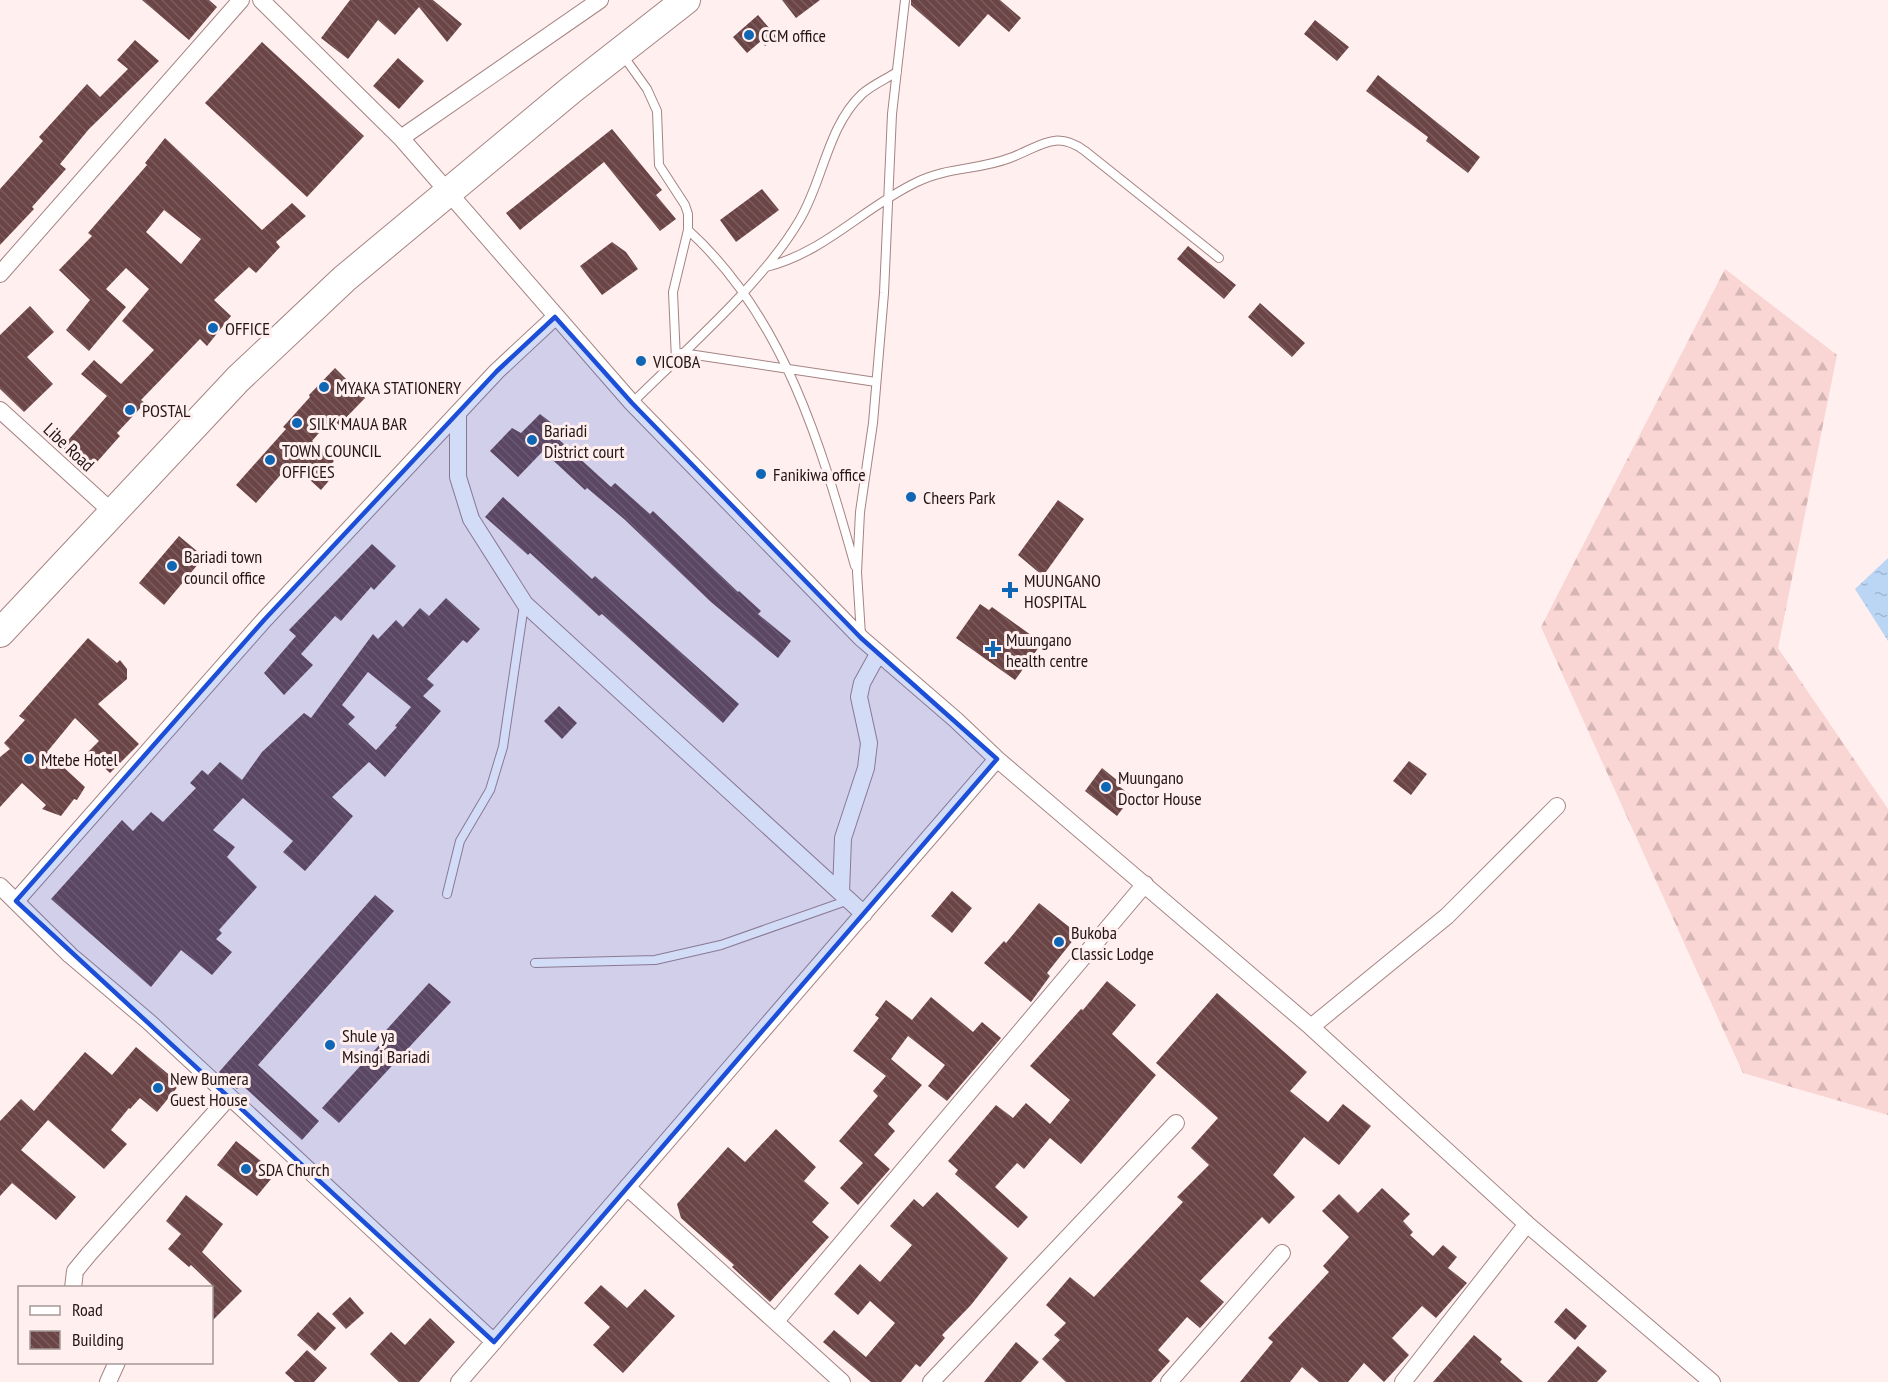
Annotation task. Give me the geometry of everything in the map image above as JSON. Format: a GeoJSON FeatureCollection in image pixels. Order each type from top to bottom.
{"type":"FeatureCollection","features":[{"type":"Feature","properties":{"kind":"highway"},"geometry":{"type":"LineString","coordinates":[[0,633],[238,379],[344,279],[686,0]]}},
{"type":"Feature","properties":{"kind":"street"},"geometry":{"type":"LineString","coordinates":[[0,274],[241,0]]}},
{"type":"Feature","properties":{"kind":"street"},"geometry":{"type":"LineString","coordinates":[[261,0],[401,138],[632,404],[861,639],[997,759],[1311,1027],[1527,1224],[1712,1382]]}},
{"type":"Feature","properties":{"kind":"street"},"geometry":{"type":"LineString","coordinates":[[401,138],[600,0]]}},
{"type":"Feature","properties":{"kind":"street"},"geometry":{"type":"LineString","coordinates":[[16,901],[265,619],[497,371],[555,317]]}},
{"type":"Feature","properties":{"kind":"street","name":"Libe Road"},"geometry":{"type":"LineString","coordinates":[[0,410],[112,512]]}},
{"type":"Feature","properties":{"kind":"street"},"geometry":{"type":"LineString","coordinates":[[458,413],[458,477],[471,519],[525,604],[864,914]]}},
{"type":"Feature","properties":{"kind":"street"},"geometry":{"type":"LineString","coordinates":[[845,897],[843,838],[866,768],[869,743],[859,697],[862,683],[878,654]]}},
{"type":"Feature","properties":{"kind":"street"},"geometry":{"type":"LineString","coordinates":[[459,1382],[997,759]]}},
{"type":"Feature","properties":{"kind":"street"},"geometry":{"type":"LineString","coordinates":[[1311,1027],[1447,916],[1557,806]]}},
{"type":"Feature","properties":{"kind":"street"},"geometry":{"type":"LineString","coordinates":[[776,1321],[1145,884]]}},
{"type":"Feature","properties":{"kind":"street"},"geometry":{"type":"LineString","coordinates":[[0,886],[70,955],[148,1021],[494,1342]]}},
{"type":"Feature","properties":{"kind":"street"},"geometry":{"type":"LineString","coordinates":[[73,1286],[75,1271],[89,1254],[229,1097]]}},
{"type":"Feature","properties":{"kind":"street"},"geometry":{"type":"LineString","coordinates":[[931,1382],[1176,1123]]}},
{"type":"Feature","properties":{"kind":"street"},"geometry":{"type":"LineString","coordinates":[[627,1187],[842,1382]]}},
{"type":"Feature","properties":{"kind":"street"},"geometry":{"type":"LineString","coordinates":[[1403,1382],[1527,1224]]}},
{"type":"Feature","properties":{"kind":"street"},"geometry":{"type":"LineString","coordinates":[[1169,1382],[1282,1253]]}},
{"type":"Feature","properties":{"kind":"street"},"geometry":{"type":"LineString","coordinates":[[108,1382],[116,1364]]}},
{"type":"Feature","properties":{"kind":"lane"},"geometry":{"type":"LineString","coordinates":[[861,639],[857,572],[860,512],[876,382],[890,195],[889,157],[905,0]]}},
{"type":"Feature","properties":{"kind":"lane"},"geometry":{"type":"LineString","coordinates":[[620,52],[647,88],[657,111],[660,165],[685,205],[688,230],[673,292],[679,357]]}},
{"type":"Feature","properties":{"kind":"lane"},"geometry":{"type":"LineString","coordinates":[[632,404],[766,267],[800,220],[829,150],[851,109],[862,94],[897,72]]}},
{"type":"Feature","properties":{"kind":"lane"},"geometry":{"type":"LineString","coordinates":[[766,267],[790,261],[821,246],[890,195],[936,173],[994,163],[1062,139],[1086,151],[1219,258]]}},
{"type":"Feature","properties":{"kind":"lane"},"geometry":{"type":"LineString","coordinates":[[688,230],[712,252],[744,290],[788,369],[825,461],[857,572]]}},
{"type":"Feature","properties":{"kind":"lane"},"geometry":{"type":"LineString","coordinates":[[679,357],[788,369],[876,382]]}},
{"type":"Feature","properties":{"kind":"lane"},"geometry":{"type":"LineString","coordinates":[[447,894],[460,841],[490,790],[503,747],[525,604]]}},
{"type":"Feature","properties":{"kind":"lane"},"geometry":{"type":"LineString","coordinates":[[535,963],[655,960],[721,945],[845,897]]}},
{"type":"Feature","properties":{"kind":"highlighted area"},"geometry":{"type":"Polygon","coordinates":[[[555,317],[632,403],[861,638],[997,759],[494,1342],[16,901],[265,619],[497,371],[555,317]]]}},
{"type":"Feature","properties":{"kind":"green space"},"geometry":{"type":"Polygon","coordinates":[[[1725,269],[1837,355],[1778,648],[1888,809],[1888,1115],[1743,1073],[1541,627],[1725,269]]]}},
{"type":"Feature","properties":{"kind":"water"},"geometry":{"type":"Polygon","coordinates":[[[1888,558],[1888,641],[1855,589],[1888,558]]]}},
{"type":"Feature","properties":{"kind":"building"},"geometry":{"type":"Polygon","coordinates":[[[142,0],[209,0],[217,7],[189,40],[142,0]]]}},
{"type":"Feature","properties":{"kind":"building"},"geometry":{"type":"Polygon","coordinates":[[[350,0],[433,0],[462,24],[447,42],[419,7],[395,35],[378,20],[348,59],[321,38],[350,0]]]}},
{"type":"Feature","properties":{"kind":"building"},"geometry":{"type":"Polygon","coordinates":[[[782,0],[820,0],[796,18],[782,0]]]}},
{"type":"Feature","properties":{"kind":"building"},"geometry":{"type":"Polygon","coordinates":[[[911,0],[1000,0],[1021,18],[1009,32],[988,14],[959,47],[911,5],[911,0]]]}},
{"type":"Feature","properties":{"kind":"building"},"geometry":{"type":"Polygon","coordinates":[[[758,15],[777,37],[765,46],[761,41],[747,53],[733,37],[758,15]]]}},
{"type":"Feature","properties":{"kind":"building"},"geometry":{"type":"Polygon","coordinates":[[[1315,20],[1349,47],[1337,61],[1304,34],[1315,20]]]}},
{"type":"Feature","properties":{"kind":"building"},"geometry":{"type":"Polygon","coordinates":[[[135,40],[159,61],[89,129],[60,164],[66,169],[32,207],[34,209],[0,245],[0,189],[43,141],[39,137],[87,84],[100,97],[128,69],[117,60],[135,40]]]}},
{"type":"Feature","properties":{"kind":"building"},"geometry":{"type":"Polygon","coordinates":[[[262,42],[364,136],[307,197],[205,103],[262,42]]]}},
{"type":"Feature","properties":{"kind":"building"},"geometry":{"type":"Polygon","coordinates":[[[398,58],[424,81],[399,109],[373,86],[398,58]]]}},
{"type":"Feature","properties":{"kind":"building"},"geometry":{"type":"Polygon","coordinates":[[[1378,75],[1480,157],[1468,173],[1426,141],[1428,137],[1366,91],[1378,75]]]}},
{"type":"Feature","properties":{"kind":"building"},"geometry":{"type":"Polygon","coordinates":[[[612,129],[662,190],[656,195],[676,219],[660,231],[604,162],[520,230],[506,213],[612,129]]]}},
{"type":"Feature","properties":{"kind":"building"},"geometry":{"type":"Polygon","coordinates":[[[165,138],[262,230],[292,203],[306,216],[276,242],[280,247],[256,273],[249,267],[214,300],[231,316],[207,346],[200,339],[141,400],[145,403],[117,433],[120,436],[89,471],[62,447],[107,396],[81,374],[94,360],[121,384],[154,350],[122,321],[149,289],[126,268],[106,289],[126,307],[89,351],[66,330],[90,300],[59,270],[92,236],[88,233],[147,165],[145,163],[165,138]],[[164,210],[146,232],[181,264],[201,239],[164,210]]]}},
{"type":"Feature","properties":{"kind":"building"},"geometry":{"type":"Polygon","coordinates":[[[762,189],[779,210],[736,242],[720,220],[762,189]]]}},
{"type":"Feature","properties":{"kind":"building"},"geometry":{"type":"Polygon","coordinates":[[[612,242],[626,252],[638,269],[602,295],[580,266],[612,242]]]}},
{"type":"Feature","properties":{"kind":"building"},"geometry":{"type":"Polygon","coordinates":[[[1188,246],[1236,285],[1224,299],[1177,259],[1188,246]]]}},
{"type":"Feature","properties":{"kind":"building"},"geometry":{"type":"Polygon","coordinates":[[[1260,303],[1305,343],[1292,357],[1248,317],[1260,303]]]}},
{"type":"Feature","properties":{"kind":"building"},"geometry":{"type":"Polygon","coordinates":[[[30,306],[54,332],[27,357],[53,384],[24,412],[0,389],[0,335],[30,306]]]}},
{"type":"Feature","properties":{"kind":"building"},"geometry":{"type":"Polygon","coordinates":[[[335,368],[365,398],[339,425],[332,418],[312,441],[334,461],[326,470],[333,476],[321,490],[291,463],[256,503],[236,485],[286,429],[283,427],[310,397],[309,395],[335,368]]]}},
{"type":"Feature","properties":{"kind":"building"},"geometry":{"type":"Polygon","coordinates":[[[540,414],[562,431],[556,437],[611,487],[615,483],[650,514],[653,511],[761,611],[758,614],[791,641],[778,658],[711,602],[624,519],[587,488],[585,490],[543,451],[518,477],[490,451],[512,428],[521,433],[540,414]]]}},
{"type":"Feature","properties":{"kind":"building"},"geometry":{"type":"Polygon","coordinates":[[[503,497],[592,579],[595,576],[739,704],[723,723],[602,614],[599,616],[530,553],[528,555],[485,517],[503,497]]]}},
{"type":"Feature","properties":{"kind":"building"},"geometry":{"type":"Polygon","coordinates":[[[1058,500],[1084,519],[1043,576],[1018,555],[1058,500]]]}},
{"type":"Feature","properties":{"kind":"building"},"geometry":{"type":"Polygon","coordinates":[[[179,536],[204,557],[164,605],[139,583],[179,536]]]}},
{"type":"Feature","properties":{"kind":"building"},"geometry":{"type":"Polygon","coordinates":[[[372,544],[396,566],[374,590],[371,587],[341,621],[335,616],[301,654],[313,665],[284,695],[264,673],[296,636],[289,630],[372,544]]]}},
{"type":"Feature","properties":{"kind":"building"},"geometry":{"type":"Polygon","coordinates":[[[446,598],[480,629],[467,643],[463,640],[427,679],[434,685],[423,696],[441,711],[385,777],[369,762],[332,797],[353,816],[305,871],[283,852],[293,841],[243,798],[213,830],[235,847],[227,857],[257,887],[219,930],[222,933],[216,939],[232,952],[212,975],[181,950],[151,987],[51,899],[122,820],[133,831],[151,812],[163,822],[196,788],[190,783],[202,770],[208,775],[220,762],[242,780],[262,752],[304,713],[311,718],[373,634],[378,639],[396,620],[403,627],[420,608],[429,616],[446,598]],[[368,672],[342,705],[355,717],[348,724],[376,750],[411,707],[368,672]]]}},
{"type":"Feature","properties":{"kind":"building"},"geometry":{"type":"Polygon","coordinates":[[[980,604],[989,610],[992,607],[1042,643],[1015,680],[956,638],[980,604]]]}},
{"type":"Feature","properties":{"kind":"building"},"geometry":{"type":"Polygon","coordinates":[[[88,638],[117,663],[120,660],[127,669],[127,679],[98,704],[139,744],[110,773],[88,752],[99,741],[75,718],[47,752],[85,787],[77,800],[74,799],[61,816],[42,809],[46,805],[22,783],[0,807],[0,757],[10,749],[4,743],[25,720],[19,716],[88,638]]]}},
{"type":"Feature","properties":{"kind":"building"},"geometry":{"type":"Polygon","coordinates":[[[559,706],[577,723],[562,739],[544,721],[559,706]]]}},
{"type":"Feature","properties":{"kind":"building"},"geometry":{"type":"Polygon","coordinates":[[[1409,761],[1427,774],[1411,795],[1393,781],[1409,761]]]}},
{"type":"Feature","properties":{"kind":"building"},"geometry":{"type":"Polygon","coordinates":[[[1102,768],[1118,781],[1116,784],[1132,796],[1117,816],[1085,791],[1102,768]]]}},
{"type":"Feature","properties":{"kind":"building"},"geometry":{"type":"Polygon","coordinates":[[[952,891],[972,908],[952,933],[931,916],[952,891]]]}},
{"type":"Feature","properties":{"kind":"building"},"geometry":{"type":"Polygon","coordinates":[[[375,895],[394,911],[258,1065],[319,1121],[302,1140],[241,1084],[237,1089],[219,1072],[375,895]]]}},
{"type":"Feature","properties":{"kind":"building"},"geometry":{"type":"Polygon","coordinates":[[[1039,903],[1078,934],[1047,973],[1050,976],[1031,1002],[984,963],[1004,941],[1006,943],[1039,903]]]}},
{"type":"Feature","properties":{"kind":"building"},"geometry":{"type":"Polygon","coordinates":[[[1107,981],[1136,1005],[1112,1034],[1156,1075],[1081,1164],[1050,1138],[1024,1169],[1017,1163],[995,1187],[1028,1217],[1018,1228],[955,1174],[958,1170],[948,1161],[996,1105],[1013,1118],[1026,1103],[1050,1124],[1070,1100],[1030,1066],[1107,981]]]}},
{"type":"Feature","properties":{"kind":"building"},"geometry":{"type":"Polygon","coordinates":[[[429,983],[451,1002],[339,1123],[322,1108],[383,1041],[379,1038],[429,983]]]}},
{"type":"Feature","properties":{"kind":"building"},"geometry":{"type":"Polygon","coordinates":[[[1217,993],[1307,1072],[1290,1091],[1328,1122],[1343,1104],[1371,1126],[1339,1165],[1304,1137],[1273,1175],[1295,1197],[1269,1224],[1262,1217],[1200,1281],[1224,1302],[1200,1328],[1187,1317],[1158,1350],[1170,1361],[1151,1382],[1066,1382],[1042,1359],[1060,1340],[1054,1335],[1066,1323],[1046,1305],[1070,1277],[1094,1297],[1183,1202],[1177,1197],[1209,1165],[1191,1148],[1218,1118],[1156,1063],[1217,993]]]}},
{"type":"Feature","properties":{"kind":"building"},"geometry":{"type":"Polygon","coordinates":[[[931,997],[973,1032],[982,1022],[1001,1038],[947,1101],[928,1086],[945,1065],[908,1036],[891,1059],[922,1085],[888,1124],[895,1131],[874,1155],[890,1169],[858,1205],[840,1188],[863,1163],[839,1141],[878,1096],[873,1091],[886,1076],[853,1051],[879,1018],[875,1015],[886,1000],[912,1020],[931,997]]]}},
{"type":"Feature","properties":{"kind":"building"},"geometry":{"type":"Polygon","coordinates":[[[136,1047],[180,1084],[157,1112],[140,1098],[129,1108],[111,1130],[127,1144],[104,1169],[48,1120],[21,1150],[76,1197],[56,1220],[12,1183],[0,1196],[0,1121],[21,1099],[34,1111],[85,1052],[112,1075],[136,1047]]]}},
{"type":"Feature","properties":{"kind":"building"},"geometry":{"type":"Polygon","coordinates":[[[776,1129],[816,1167],[804,1181],[829,1203],[812,1222],[829,1237],[770,1302],[732,1267],[734,1265],[681,1218],[677,1204],[728,1147],[745,1162],[776,1129]]]}},
{"type":"Feature","properties":{"kind":"building","name":"SDA Church"},"geometry":{"type":"Polygon","coordinates":[[[236,1141],[276,1173],[257,1196],[217,1165],[236,1141]]]}},
{"type":"Feature","properties":{"kind":"building"},"geometry":{"type":"Polygon","coordinates":[[[1382,1188],[1410,1214],[1403,1221],[1413,1232],[1410,1235],[1433,1256],[1443,1245],[1457,1257],[1448,1268],[1467,1283],[1436,1318],[1422,1306],[1392,1338],[1409,1355],[1384,1382],[1364,1363],[1348,1382],[1319,1382],[1302,1367],[1290,1382],[1240,1382],[1273,1342],[1268,1338],[1329,1272],[1323,1266],[1349,1237],[1322,1211],[1339,1194],[1358,1213],[1382,1188]]]}},
{"type":"Feature","properties":{"kind":"building"},"geometry":{"type":"Polygon","coordinates":[[[937,1192],[1008,1258],[971,1305],[942,1335],[945,1338],[920,1367],[916,1364],[901,1382],[871,1382],[823,1342],[834,1330],[866,1357],[895,1323],[870,1301],[858,1315],[834,1294],[860,1264],[880,1282],[912,1245],[890,1226],[914,1199],[923,1207],[937,1192]]]}},
{"type":"Feature","properties":{"kind":"building"},"geometry":{"type":"Polygon","coordinates":[[[186,1195],[223,1224],[202,1252],[242,1291],[213,1320],[213,1286],[191,1265],[189,1267],[168,1249],[181,1234],[166,1221],[186,1195]]]}},
{"type":"Feature","properties":{"kind":"building"},"geometry":{"type":"Polygon","coordinates":[[[601,1285],[627,1308],[645,1289],[675,1316],[623,1373],[593,1345],[610,1327],[584,1303],[601,1285]]]}},
{"type":"Feature","properties":{"kind":"building"},"geometry":{"type":"Polygon","coordinates":[[[350,1297],[364,1313],[346,1329],[332,1314],[350,1297]]]}},
{"type":"Feature","properties":{"kind":"building"},"geometry":{"type":"Polygon","coordinates":[[[1566,1308],[1587,1326],[1575,1340],[1554,1322],[1566,1308]]]}},
{"type":"Feature","properties":{"kind":"building"},"geometry":{"type":"Polygon","coordinates":[[[318,1312],[336,1328],[315,1351],[297,1335],[318,1312]]]}},
{"type":"Feature","properties":{"kind":"building"},"geometry":{"type":"Polygon","coordinates":[[[430,1318],[455,1342],[419,1382],[399,1382],[370,1354],[391,1332],[405,1345],[430,1318]]]}},
{"type":"Feature","properties":{"kind":"building"},"geometry":{"type":"Polygon","coordinates":[[[1474,1335],[1502,1359],[1500,1362],[1523,1382],[1433,1382],[1474,1335]]]}},
{"type":"Feature","properties":{"kind":"building"},"geometry":{"type":"Polygon","coordinates":[[[1016,1342],[1039,1362],[1021,1382],[984,1382],[1016,1342]]]}},
{"type":"Feature","properties":{"kind":"building"},"geometry":{"type":"Polygon","coordinates":[[[1578,1346],[1607,1371],[1597,1382],[1547,1382],[1578,1346]]]}},
{"type":"Feature","properties":{"kind":"building"},"geometry":{"type":"Polygon","coordinates":[[[307,1350],[327,1368],[314,1382],[295,1382],[285,1373],[307,1350]]]}},
{"type":"Feature","properties":{"kind":"place","name":"CCM office"},"geometry":{"type":"Point","coordinates":[749,35]}},
{"type":"Feature","properties":{"kind":"place","name":"OFFICE"},"geometry":{"type":"Point","coordinates":[213,328]}},
{"type":"Feature","properties":{"kind":"place","name":"VICOBA"},"geometry":{"type":"Point","coordinates":[641,361]}},
{"type":"Feature","properties":{"kind":"place","name":"MYAKA STATIONERY"},"geometry":{"type":"Point","coordinates":[324,387]}},
{"type":"Feature","properties":{"kind":"place","name":"POSTAL"},"geometry":{"type":"Point","coordinates":[130,410]}},
{"type":"Feature","properties":{"kind":"place","name":"SILK MAUA BAR"},"geometry":{"type":"Point","coordinates":[297,423]}},
{"type":"Feature","properties":{"kind":"place","name":"Bariadi District court"},"geometry":{"type":"Point","coordinates":[532,440]}},
{"type":"Feature","properties":{"kind":"place","name":"TOWN COUNCIL OFFICES"},"geometry":{"type":"Point","coordinates":[270,460]}},
{"type":"Feature","properties":{"kind":"place","name":"Fanikiwa office"},"geometry":{"type":"Point","coordinates":[761,474]}},
{"type":"Feature","properties":{"kind":"place","name":"Cheers Park"},"geometry":{"type":"Point","coordinates":[911,497]}},
{"type":"Feature","properties":{"kind":"place","name":"Bariadi town council office"},"geometry":{"type":"Point","coordinates":[172,566]}},
{"type":"Feature","properties":{"kind":"place","name":"MUUNGANO HOSPITAL"},"geometry":{"type":"Point","coordinates":[1010,590]}},
{"type":"Feature","properties":{"kind":"place","name":"Muungano health centre"},"geometry":{"type":"Point","coordinates":[993,649]}},
{"type":"Feature","properties":{"kind":"place","name":"Mtebe Hotel"},"geometry":{"type":"Point","coordinates":[29,759]}},
{"type":"Feature","properties":{"kind":"place","name":"Muungano Doctor House"},"geometry":{"type":"Point","coordinates":[1106,787]}},
{"type":"Feature","properties":{"kind":"place","name":"Bukoba Classic Lodge"},"geometry":{"type":"Point","coordinates":[1059,942]}},
{"type":"Feature","properties":{"kind":"place","name":"Shule ya Msingi Bariadi"},"geometry":{"type":"Point","coordinates":[330,1045]}},
{"type":"Feature","properties":{"kind":"place","name":"New Bumera Guest House"},"geometry":{"type":"Point","coordinates":[158,1088]}},
{"type":"Feature","properties":{"kind":"place","name":"SDA Church"},"geometry":{"type":"Point","coordinates":[246,1169]}}]}
